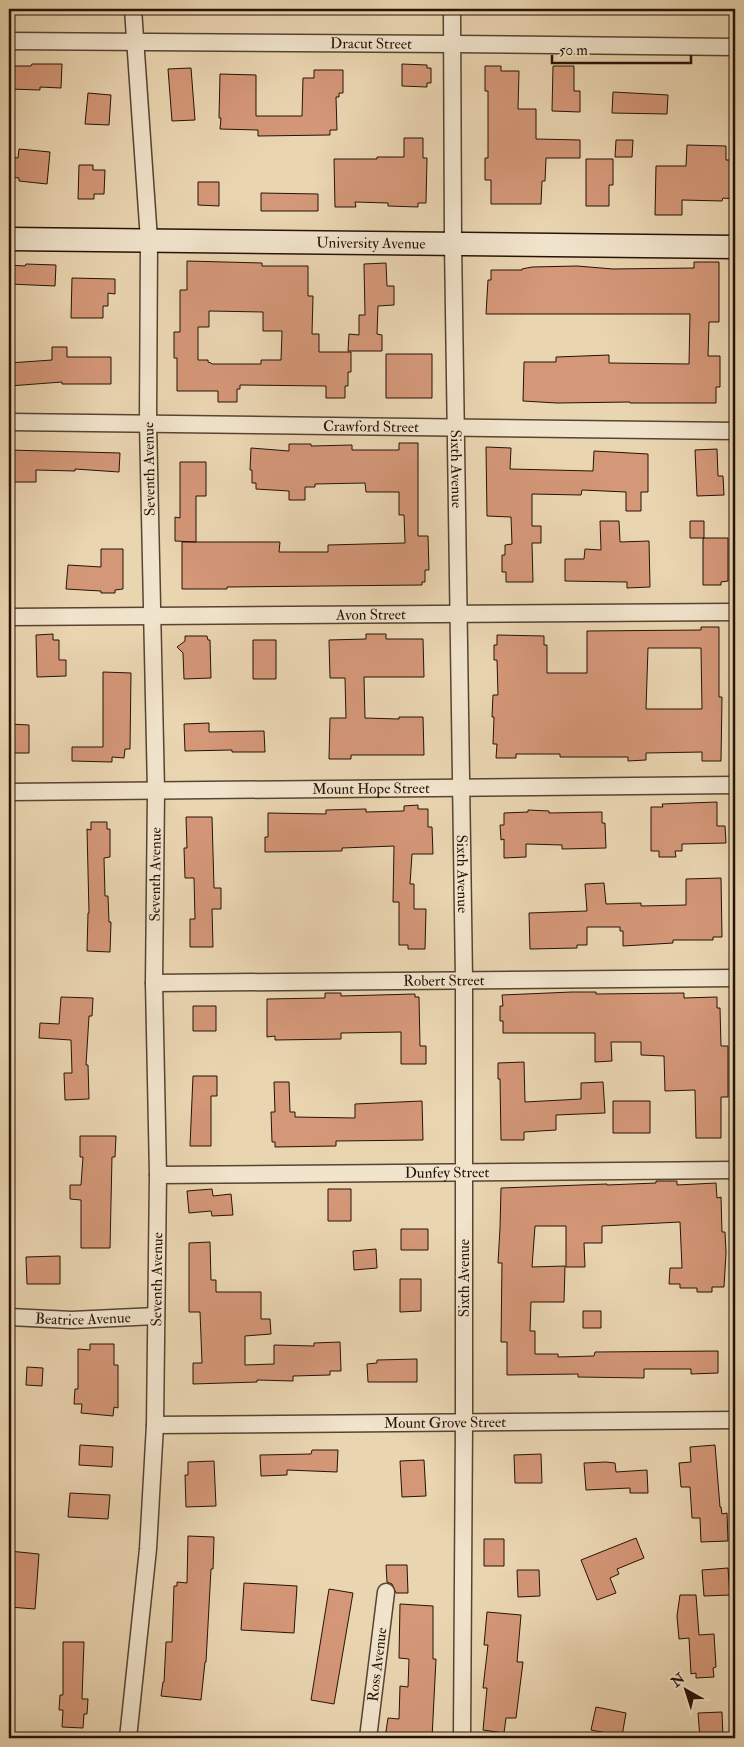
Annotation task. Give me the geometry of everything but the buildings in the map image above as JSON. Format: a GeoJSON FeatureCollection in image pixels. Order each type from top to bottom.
{"type":"FeatureCollection","features":[{"type":"Feature","properties":{"kind":"main road","name":"University Avenue"},"geometry":{"type":"LineString","coordinates":[[9,239],[735,247]]}},
{"type":"Feature","properties":{"kind":"street","name":"Seventh Avenue"},"geometry":{"type":"LineString","coordinates":[[128,1738],[148,1549],[155,1425],[158,1175],[154,983],[156,791],[148,422],[149,240],[133,9]]}},
{"type":"Feature","properties":{"kind":"street","name":"Sixth Avenue"},"geometry":{"type":"LineString","coordinates":[[452,9],[453,244],[464,979],[462,1738]]}},
{"type":"Feature","properties":{"kind":"street","name":"Dracut Street"},"geometry":{"type":"LineString","coordinates":[[9,41],[735,48]]}},
{"type":"Feature","properties":{"kind":"street","name":"Crawford Street"},"geometry":{"type":"LineString","coordinates":[[9,422],[148,422],[735,431]]}},
{"type":"Feature","properties":{"kind":"street","name":"Avon Street"},"geometry":{"type":"LineString","coordinates":[[9,617],[735,612]]}},
{"type":"Feature","properties":{"kind":"street","name":"Mount Hope Street"},"geometry":{"type":"LineString","coordinates":[[9,792],[735,785]]}},
{"type":"Feature","properties":{"kind":"street","name":"Robert Street"},"geometry":{"type":"LineString","coordinates":[[154,983],[735,978]]}},
{"type":"Feature","properties":{"kind":"street","name":"Dunfey Street"},"geometry":{"type":"LineString","coordinates":[[158,1175],[735,1170]]}},
{"type":"Feature","properties":{"kind":"street","name":"Beatrice Avenue"},"geometry":{"type":"LineString","coordinates":[[9,1317],[72,1320],[156,1316]]}},
{"type":"Feature","properties":{"kind":"street","name":"Mount Grove Street"},"geometry":{"type":"LineString","coordinates":[[155,1425],[735,1420]]}},
{"type":"Feature","properties":{"kind":"street","name":"Ross Avenue"},"geometry":{"type":"LineString","coordinates":[[368,1738],[386,1592]]}}]}
